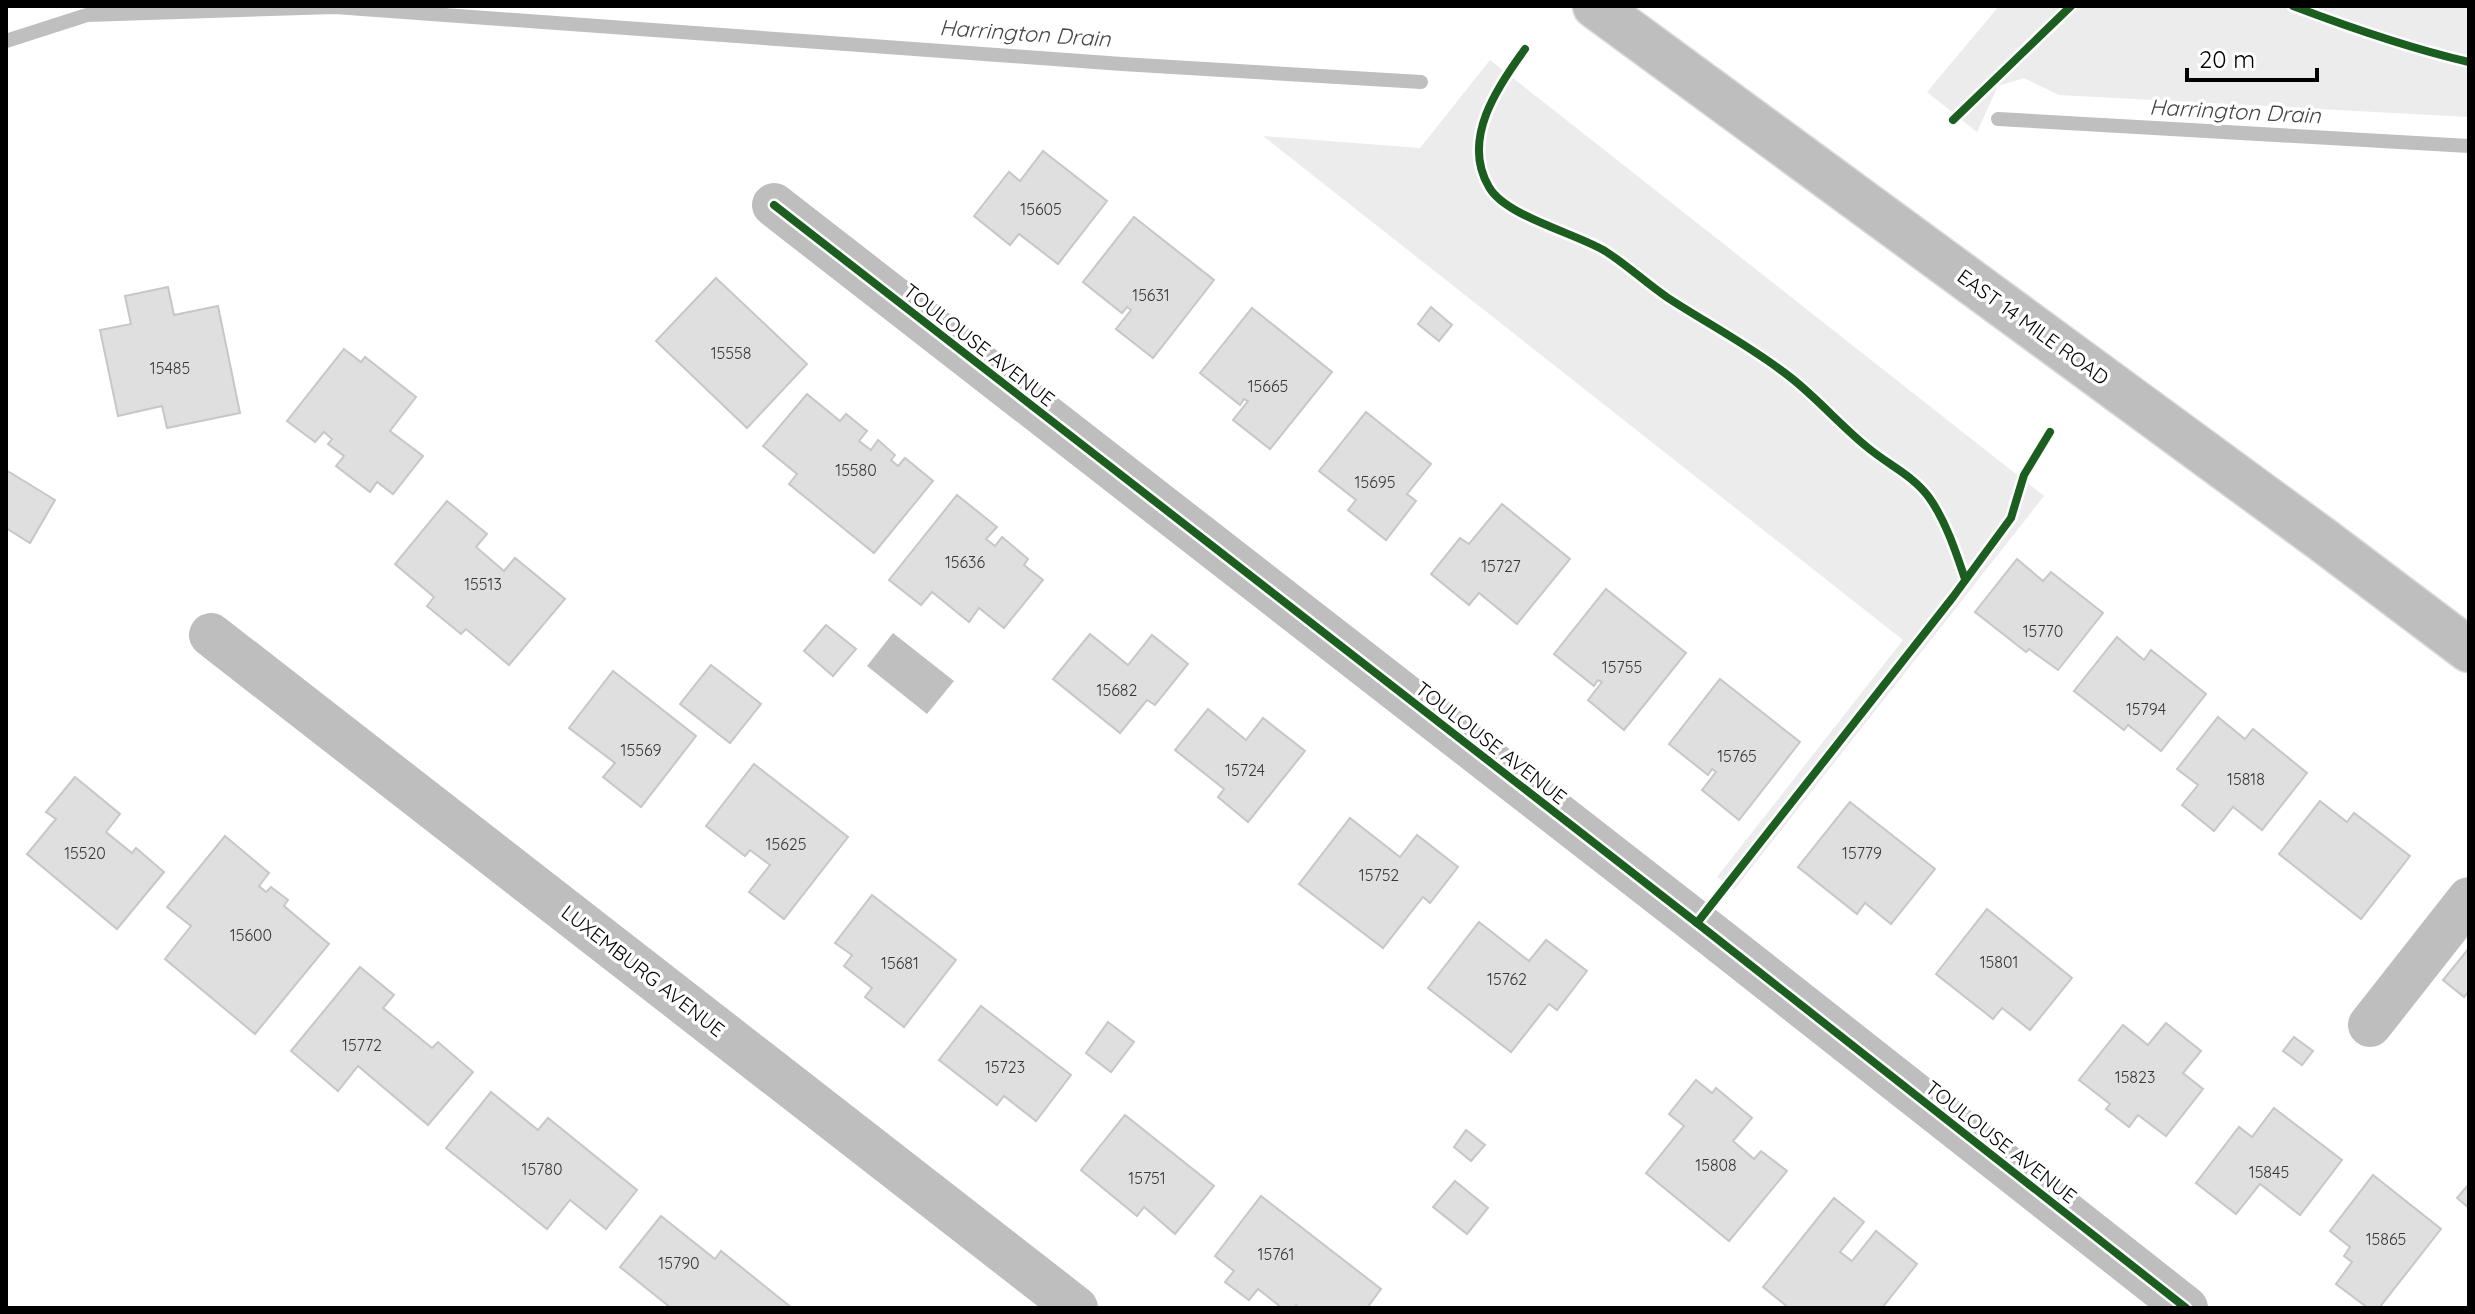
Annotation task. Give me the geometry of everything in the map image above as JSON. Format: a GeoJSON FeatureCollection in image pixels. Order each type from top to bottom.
{"type":"FeatureCollection","features":[{"type":"Feature","properties":{"kind":"street","name":"EAST 14 MILE ROAD"},"geometry":{"type":"LineString","coordinates":[[1595,6],[2469,650]]}},
{"type":"Feature","properties":{"kind":"street","name":"TOULOUSE AVENUE"},"geometry":{"type":"LineString","coordinates":[[774,205],[2186,1308]]}},
{"type":"Feature","properties":{"kind":"street","name":"LUXEMBURG AVENUE"},"geometry":{"type":"LineString","coordinates":[[211,635],[1076,1308]]}},
{"type":"Feature","properties":{"kind":"street"},"geometry":{"type":"LineString","coordinates":[[2370,1025],[2469,899]]}},
{"type":"Feature","properties":{"kind":"shaded area"},"geometry":{"type":"Polygon","coordinates":[[[1999,6],[2463,6],[2469,10],[2469,117],[2059,95],[2024,78],[1998,86],[1977,132],[1927,92],[1999,6]]]}},
{"type":"Feature","properties":{"kind":"shaded area"},"geometry":{"type":"Polygon","coordinates":[[[1490,60],[2044,496],[1734,890],[1717,877],[1903,640],[1263,136],[1420,148],[1490,60]]]}},
{"type":"Feature","properties":{"kind":"shaded area"},"geometry":{"type":"Polygon","coordinates":[[[893,633],[954,681],[927,714],[867,666],[893,633]]]}},
{"type":"Feature","properties":{"kind":"building"},"geometry":{"type":"Polygon","coordinates":[[[1043,151],[1107,201],[1058,264],[1019,234],[1010,245],[974,216],[1009,172],[1020,181],[1043,151]]]}},
{"type":"Feature","properties":{"kind":"building"},"geometry":{"type":"Polygon","coordinates":[[[1134,217],[1214,280],[1153,358],[1116,329],[1131,310],[1127,307],[1122,313],[1083,282],[1134,217]]]}},
{"type":"Feature","properties":{"kind":"building"},"geometry":{"type":"Polygon","coordinates":[[[716,278],[807,364],[747,428],[656,341],[716,278]]]}},
{"type":"Feature","properties":{"kind":"building"},"geometry":{"type":"Polygon","coordinates":[[[168,287],[174,315],[218,306],[240,413],[167,428],[162,406],[118,416],[100,330],[131,324],[125,296],[168,287]]]}},
{"type":"Feature","properties":{"kind":"building"},"geometry":{"type":"Polygon","coordinates":[[[1431,307],[1452,325],[1439,341],[1418,324],[1431,307]]]}},
{"type":"Feature","properties":{"kind":"building"},"geometry":{"type":"Polygon","coordinates":[[[1252,308],[1332,372],[1270,449],[1233,420],[1248,401],[1244,399],[1240,405],[1200,373],[1252,308]]]}},
{"type":"Feature","properties":{"kind":"building"},"geometry":{"type":"Polygon","coordinates":[[[344,349],[361,362],[365,357],[416,397],[390,431],[423,456],[393,494],[377,482],[370,492],[336,466],[344,456],[328,444],[332,439],[324,432],[315,442],[287,421],[344,349]]]}},
{"type":"Feature","properties":{"kind":"building"},"geometry":{"type":"Polygon","coordinates":[[[807,394],[840,421],[846,414],[867,431],[859,441],[871,450],[878,440],[895,455],[891,460],[898,466],[905,458],[933,481],[874,553],[789,484],[797,474],[763,446],[807,394]]]}},
{"type":"Feature","properties":{"kind":"building"},"geometry":{"type":"Polygon","coordinates":[[[1366,412],[1431,464],[1407,494],[1416,501],[1386,540],[1348,510],[1356,500],[1319,471],[1366,412]]]}},
{"type":"Feature","properties":{"kind":"building"},"geometry":{"type":"Polygon","coordinates":[[[6,470],[55,500],[30,543],[6,528],[6,470]]]}},
{"type":"Feature","properties":{"kind":"building"},"geometry":{"type":"Polygon","coordinates":[[[957,495],[997,527],[986,539],[995,546],[1002,537],[1028,559],[1024,565],[1043,580],[1004,628],[979,608],[969,622],[932,592],[921,605],[889,580],[957,495]]]}},
{"type":"Feature","properties":{"kind":"building"},"geometry":{"type":"Polygon","coordinates":[[[447,501],[487,534],[476,547],[504,571],[515,558],[565,599],[509,665],[466,629],[461,634],[427,606],[434,597],[395,564],[447,501]]]}},
{"type":"Feature","properties":{"kind":"building"},"geometry":{"type":"Polygon","coordinates":[[[1502,504],[1570,559],[1517,624],[1479,593],[1469,605],[1431,574],[1460,538],[1469,544],[1502,504]]]}},
{"type":"Feature","properties":{"kind":"building"},"geometry":{"type":"Polygon","coordinates":[[[2017,559],[2043,581],[2051,572],[2103,613],[2058,670],[2029,649],[2026,652],[1975,612],[2017,559]]]}},
{"type":"Feature","properties":{"kind":"building"},"geometry":{"type":"Polygon","coordinates":[[[1606,589],[1686,653],[1624,730],[1588,700],[1602,682],[1598,680],[1594,686],[1554,654],[1606,589]]]}},
{"type":"Feature","properties":{"kind":"building"},"geometry":{"type":"Polygon","coordinates":[[[826,625],[856,649],[833,676],[804,651],[826,625]]]}},
{"type":"Feature","properties":{"kind":"building"},"geometry":{"type":"Polygon","coordinates":[[[1090,634],[1128,665],[1152,635],[1188,664],[1155,705],[1147,700],[1120,733],[1053,679],[1090,634]]]}},
{"type":"Feature","properties":{"kind":"building"},"geometry":{"type":"Polygon","coordinates":[[[2117,637],[2144,660],[2151,650],[2206,694],[2161,751],[2128,725],[2124,730],[2074,691],[2117,637]]]}},
{"type":"Feature","properties":{"kind":"building"},"geometry":{"type":"Polygon","coordinates":[[[711,665],[761,704],[730,743],[680,704],[711,665]]]}},
{"type":"Feature","properties":{"kind":"building"},"geometry":{"type":"Polygon","coordinates":[[[613,671],[696,736],[641,807],[603,777],[615,763],[569,728],[613,671]]]}},
{"type":"Feature","properties":{"kind":"building"},"geometry":{"type":"Polygon","coordinates":[[[1720,679],[1800,742],[1739,820],[1702,790],[1716,772],[1712,769],[1708,775],[1669,744],[1720,679]]]}},
{"type":"Feature","properties":{"kind":"building"},"geometry":{"type":"Polygon","coordinates":[[[1208,709],[1246,740],[1263,718],[1305,751],[1248,822],[1218,797],[1224,789],[1175,750],[1208,709]]]}},
{"type":"Feature","properties":{"kind":"building"},"geometry":{"type":"Polygon","coordinates":[[[2218,717],[2245,739],[2253,729],[2307,773],[2262,830],[2233,807],[2214,831],[2182,805],[2198,785],[2177,769],[2218,717]]]}},
{"type":"Feature","properties":{"kind":"building"},"geometry":{"type":"Polygon","coordinates":[[[754,764],[848,837],[784,919],[749,892],[770,865],[750,850],[745,856],[706,826],[754,764]]]}},
{"type":"Feature","properties":{"kind":"building"},"geometry":{"type":"Polygon","coordinates":[[[75,777],[120,814],[106,832],[132,853],[136,848],[164,872],[117,929],[27,854],[56,819],[46,812],[75,777]]]}},
{"type":"Feature","properties":{"kind":"building"},"geometry":{"type":"Polygon","coordinates":[[[2320,801],[2347,822],[2354,813],[2410,856],[2361,919],[2279,854],[2320,801]]]}},
{"type":"Feature","properties":{"kind":"building"},"geometry":{"type":"Polygon","coordinates":[[[1850,802],[1935,869],[1891,924],[1865,903],[1857,914],[1798,867],[1850,802]]]}},
{"type":"Feature","properties":{"kind":"building"},"geometry":{"type":"Polygon","coordinates":[[[1350,818],[1400,857],[1417,835],[1458,867],[1430,903],[1423,897],[1383,948],[1299,884],[1350,818]]]}},
{"type":"Feature","properties":{"kind":"building"},"geometry":{"type":"Polygon","coordinates":[[[225,836],[269,873],[259,886],[266,892],[271,887],[288,900],[284,906],[329,944],[255,1034],[165,959],[191,926],[167,907],[225,836]]]}},
{"type":"Feature","properties":{"kind":"building"},"geometry":{"type":"Polygon","coordinates":[[[872,895],[956,960],[904,1027],[865,997],[872,988],[844,966],[852,955],[835,943],[872,895]]]}},
{"type":"Feature","properties":{"kind":"building"},"geometry":{"type":"Polygon","coordinates":[[[1987,909],[2072,978],[2030,1030],[2002,1008],[1993,1019],[1936,974],[1987,909]]]}},
{"type":"Feature","properties":{"kind":"building"},"geometry":{"type":"Polygon","coordinates":[[[1479,922],[1529,961],[1546,940],[1587,971],[1557,1010],[1549,1004],[1511,1052],[1428,988],[1479,922]]]}},
{"type":"Feature","properties":{"kind":"building"},"geometry":{"type":"Polygon","coordinates":[[[2469,948],[2469,991],[2464,997],[2443,980],[2469,948]]]}},
{"type":"Feature","properties":{"kind":"building"},"geometry":{"type":"Polygon","coordinates":[[[360,967],[394,995],[383,1008],[432,1048],[438,1042],[473,1072],[428,1125],[358,1066],[338,1091],[291,1051],[360,967]]]}},
{"type":"Feature","properties":{"kind":"building"},"geometry":{"type":"Polygon","coordinates":[[[981,1006],[1071,1075],[1036,1121],[1004,1096],[997,1105],[939,1060],[981,1006]]]}},
{"type":"Feature","properties":{"kind":"building"},"geometry":{"type":"Polygon","coordinates":[[[1108,1022],[1134,1042],[1111,1072],[1086,1053],[1108,1022]]]}},
{"type":"Feature","properties":{"kind":"building"},"geometry":{"type":"Polygon","coordinates":[[[2166,1023],[2201,1051],[2183,1073],[2203,1089],[2166,1136],[2138,1115],[2129,1127],[2106,1109],[2110,1104],[2079,1080],[2123,1025],[2148,1045],[2166,1023]]]}},
{"type":"Feature","properties":{"kind":"building"},"geometry":{"type":"Polygon","coordinates":[[[2294,1037],[2313,1051],[2302,1065],[2283,1051],[2294,1037]]]}},
{"type":"Feature","properties":{"kind":"building"},"geometry":{"type":"Polygon","coordinates":[[[1696,1080],[1712,1093],[1716,1088],[1752,1118],[1733,1141],[1754,1159],[1761,1151],[1787,1171],[1729,1241],[1646,1173],[1684,1126],[1669,1114],[1696,1080]]]}},
{"type":"Feature","properties":{"kind":"building"},"geometry":{"type":"Polygon","coordinates":[[[491,1092],[538,1130],[548,1118],[637,1190],[606,1229],[570,1200],[547,1229],[446,1148],[491,1092]]]}},
{"type":"Feature","properties":{"kind":"building"},"geometry":{"type":"Polygon","coordinates":[[[2274,1108],[2342,1160],[2300,1215],[2260,1184],[2236,1214],[2196,1183],[2239,1127],[2252,1137],[2274,1108]]]}},
{"type":"Feature","properties":{"kind":"building"},"geometry":{"type":"Polygon","coordinates":[[[1125,1115],[1214,1186],[1175,1234],[1144,1207],[1137,1216],[1081,1170],[1125,1115]]]}},
{"type":"Feature","properties":{"kind":"building"},"geometry":{"type":"Polygon","coordinates":[[[1466,1130],[1485,1145],[1471,1161],[1454,1147],[1466,1130]]]}},
{"type":"Feature","properties":{"kind":"building"},"geometry":{"type":"Polygon","coordinates":[[[2373,1175],[2441,1229],[2379,1308],[2368,1308],[2336,1284],[2352,1262],[2344,1256],[2350,1247],[2330,1231],[2373,1175]]]}},
{"type":"Feature","properties":{"kind":"building"},"geometry":{"type":"Polygon","coordinates":[[[1455,1181],[1488,1208],[1467,1234],[1433,1207],[1455,1181]]]}},
{"type":"Feature","properties":{"kind":"building"},"geometry":{"type":"Polygon","coordinates":[[[2469,1184],[2469,1208],[2457,1198],[2469,1184]]]}},
{"type":"Feature","properties":{"kind":"building"},"geometry":{"type":"Polygon","coordinates":[[[1261,1196],[1381,1289],[1367,1308],[1299,1308],[1296,1305],[1294,1308],[1282,1308],[1258,1289],[1249,1300],[1225,1282],[1234,1271],[1215,1256],[1261,1196]]]}},
{"type":"Feature","properties":{"kind":"building"},"geometry":{"type":"Polygon","coordinates":[[[1834,1198],[1864,1222],[1840,1252],[1852,1261],[1876,1231],[1917,1264],[1882,1308],[1789,1308],[1763,1287],[1834,1198]]]}},
{"type":"Feature","properties":{"kind":"building"},"geometry":{"type":"Polygon","coordinates":[[[661,1216],[715,1259],[721,1251],[792,1308],[671,1308],[620,1267],[661,1216]]]}},
{"type":"Feature","properties":{"kind":"waterway","name":"Harrington Drain"},"geometry":{"type":"LineString","coordinates":[[6,41],[87,15],[335,7],[1122,64],[1421,82]]}},
{"type":"Feature","properties":{"kind":"waterway","name":"Harrington Drain"},"geometry":{"type":"LineString","coordinates":[[1998,119],[2469,146]]}},
{"type":"Feature","properties":{"kind":"cycle path"},"geometry":{"type":"LineString","coordinates":[[1953,120],[2071,6]]}},
{"type":"Feature","properties":{"kind":"cycle path"},"geometry":{"type":"LineString","coordinates":[[2293,6],[2380,37],[2469,62]]}},
{"type":"Feature","properties":{"kind":"cycle path"},"geometry":{"type":"LineString","coordinates":[[1525,49],[1494,97],[1481,133],[1481,169],[1497,197],[1525,215],[1605,251],[1668,298],[1790,377],[1867,447],[1922,489],[1945,525],[1965,579]]}},
{"type":"Feature","properties":{"kind":"cycle path"},"geometry":{"type":"LineString","coordinates":[[774,205],[2186,1308]]}},
{"type":"Feature","properties":{"kind":"cycle path"},"geometry":{"type":"LineString","coordinates":[[1697,923],[1953,597],[2011,518],[2024,475],[2050,432]]}}]}
